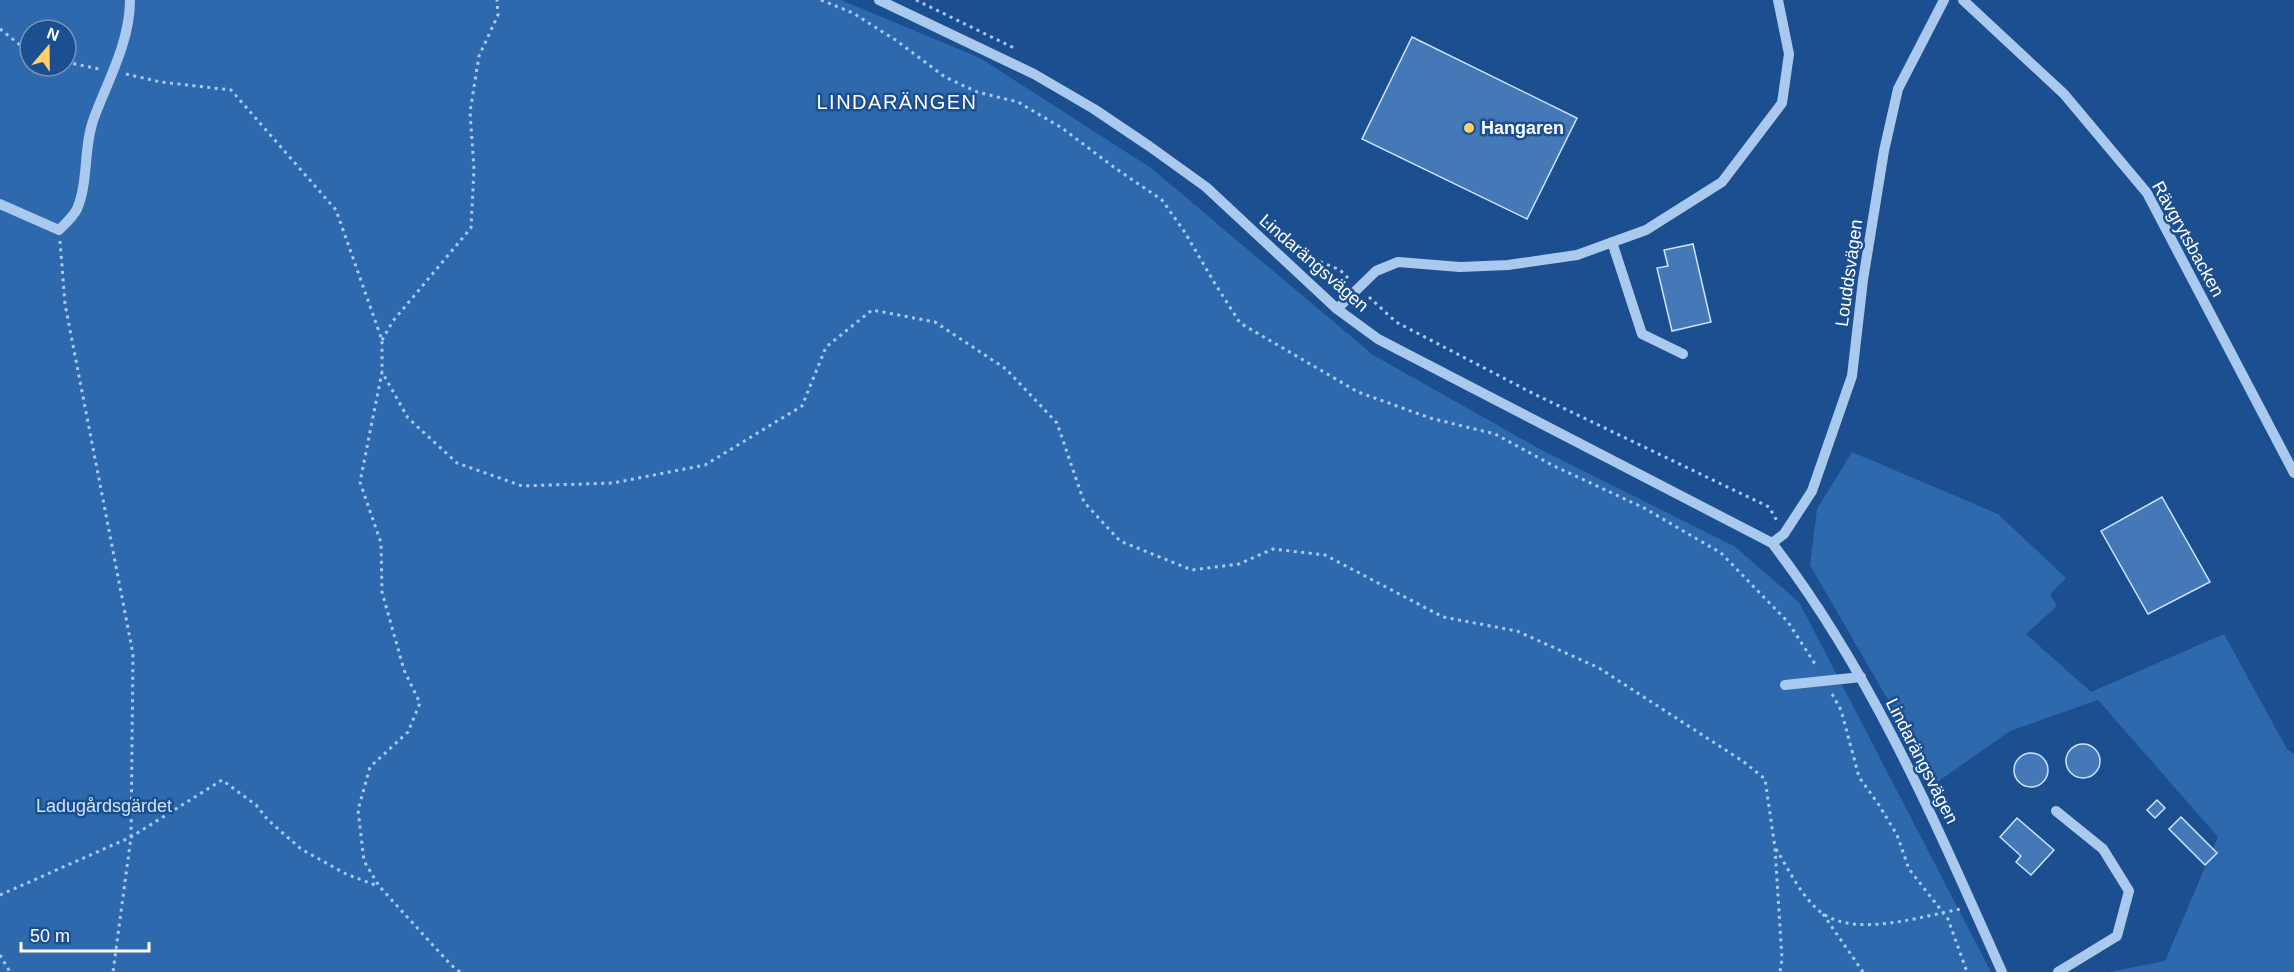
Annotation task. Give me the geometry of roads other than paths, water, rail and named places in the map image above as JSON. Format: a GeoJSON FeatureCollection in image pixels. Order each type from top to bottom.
{"type":"FeatureCollection","features":[{"type":"Feature","properties":{"kind":"street"},"geometry":{"type":"LineString","coordinates":[[0,204],[59,230],[76,210],[82,190],[93,120],[114,72],[130,14],[130,0]]}},
{"type":"Feature","properties":{"kind":"street","name":"Lindarängsvägen"},"geometry":{"type":"LineString","coordinates":[[879,0],[1034,74],[1094,109],[1149,146],[1206,188],[1337,309],[1378,339],[1772,543],[1795,574],[1861,677],[1926,799],[2002,972]]}},
{"type":"Feature","properties":{"kind":"street"},"geometry":{"type":"LineString","coordinates":[[1337,309],[1376,271],[1398,262],[1460,267],[1508,265],[1577,255],[1646,230],[1722,182],[1782,103],[1789,54],[1779,0]]}},
{"type":"Feature","properties":{"kind":"street","name":"Louddsvägen"},"geometry":{"type":"LineString","coordinates":[[1772,543],[1784,534],[1812,492],[1852,376],[1863,280],[1884,151],[1898,89],[1944,0]]}},
{"type":"Feature","properties":{"kind":"street","name":"Rävgrytsbacken"},"geometry":{"type":"LineString","coordinates":[[1963,0],[2064,94],[2147,193],[2294,473]]}},
{"type":"Feature","properties":{"kind":"street"},"geometry":{"type":"LineString","coordinates":[[1612,242],[1642,334],[1683,354]]}},
{"type":"Feature","properties":{"kind":"street"},"geometry":{"type":"LineString","coordinates":[[1785,685],[1861,677]]}},
{"type":"Feature","properties":{"kind":"street"},"geometry":{"type":"LineString","coordinates":[[2056,811],[2103,849],[2129,891],[2117,936],[2058,972]]}},
{"type":"Feature","properties":{"kind":"place","name":"Hangaren"},"geometry":{"type":"Point","coordinates":[1469,128]}},
{"type":"Feature","properties":{"kind":"district","name":"LINDARÄNGEN"},"geometry":{"type":"Point","coordinates":[897,102]}},
{"type":"Feature","properties":{"kind":"park label","name":"Ladugårdsgärdet"},"geometry":{"type":"Point","coordinates":[104,806]}}]}
